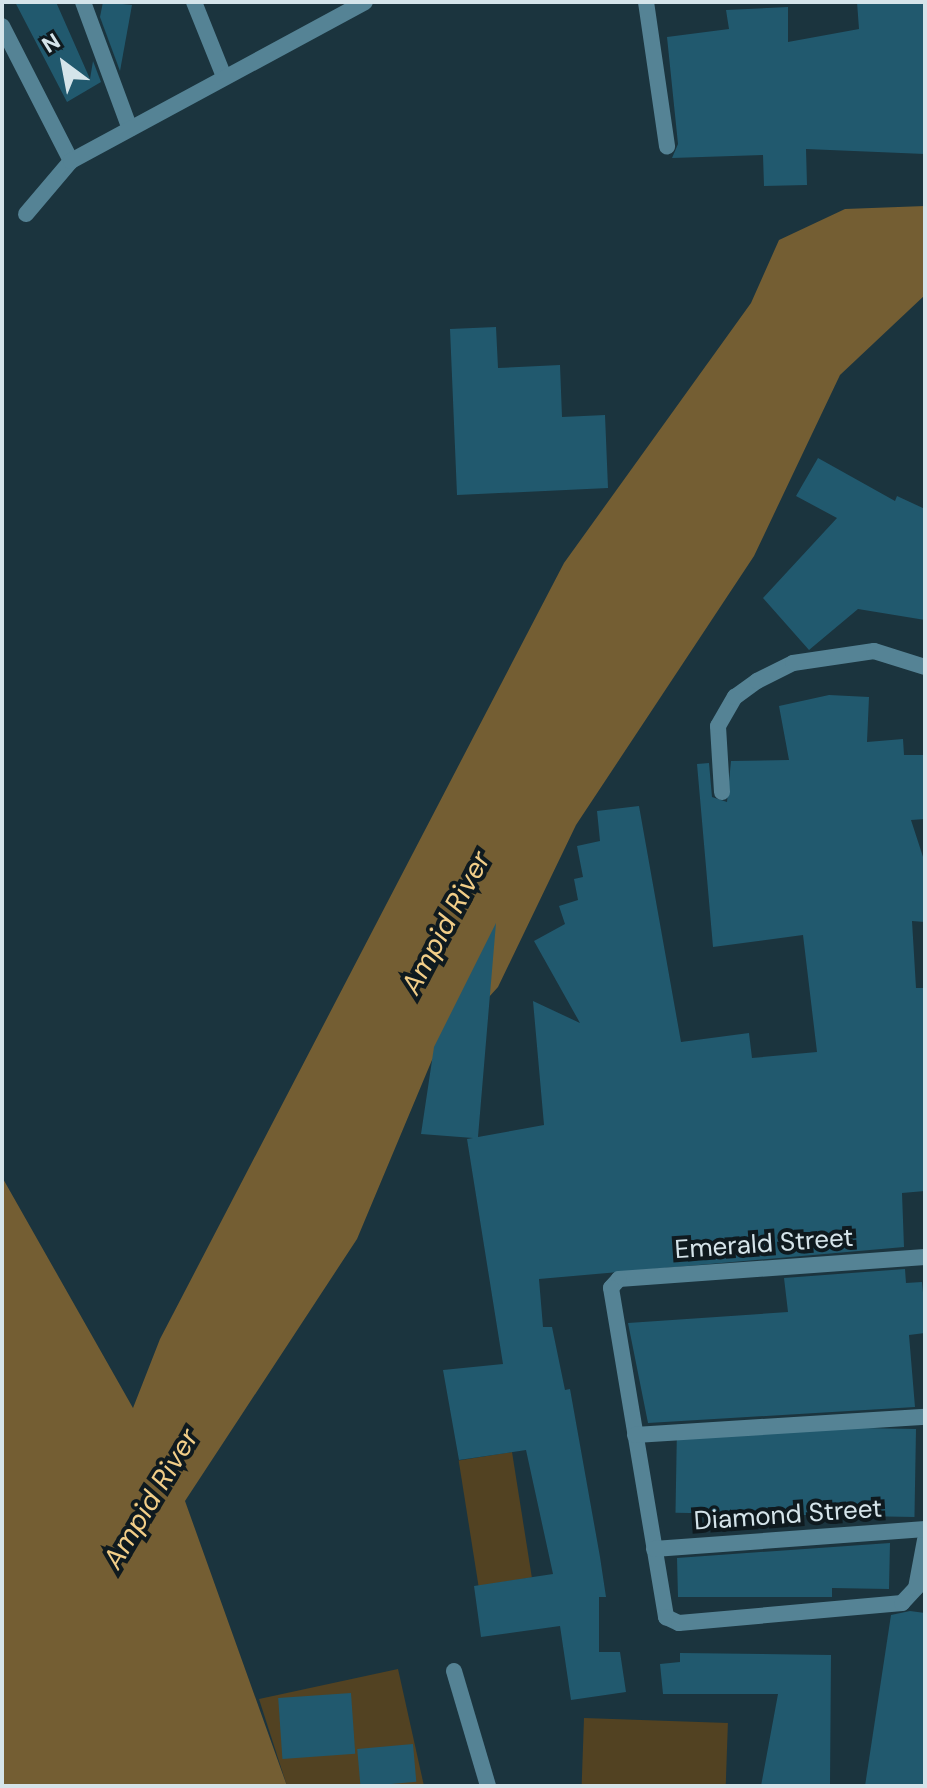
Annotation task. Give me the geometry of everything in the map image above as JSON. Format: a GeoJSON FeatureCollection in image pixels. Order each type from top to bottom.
{"type":"FeatureCollection","features":[{"type":"Feature","properties":{"kind":"street"},"geometry":{"type":"LineString","coordinates":[[83,2],[130,129]]}},
{"type":"Feature","properties":{"kind":"street"},"geometry":{"type":"LineString","coordinates":[[194,2],[223,74]]}},
{"type":"Feature","properties":{"kind":"street"},"geometry":{"type":"LineString","coordinates":[[26,214],[71,161],[223,74],[365,2]]}},
{"type":"Feature","properties":{"kind":"street"},"geometry":{"type":"LineString","coordinates":[[646,2],[667,146]]}},
{"type":"Feature","properties":{"kind":"street"},"geometry":{"type":"LineString","coordinates":[[2,26],[71,161]]}},
{"type":"Feature","properties":{"kind":"street"},"geometry":{"type":"LineString","coordinates":[[722,792],[718,726],[735,697],[757,681],[793,663],[874,651],[925,667]]}},
{"type":"Feature","properties":{"kind":"street","name":"Emerald Street"},"geometry":{"type":"LineString","coordinates":[[635,1435],[611,1288],[619,1279],[925,1257]]}},
{"type":"Feature","properties":{"kind":"street"},"geometry":{"type":"LineString","coordinates":[[925,1417],[635,1435],[666,1617],[679,1623],[902,1603],[916,1588],[925,1540]]}},
{"type":"Feature","properties":{"kind":"street","name":"Diamond Street"},"geometry":{"type":"LineString","coordinates":[[654,1549],[925,1529]]}},
{"type":"Feature","properties":{"kind":"street"},"geometry":{"type":"LineString","coordinates":[[454,1671],[488,1786]]}},
{"type":"Feature","properties":{"kind":"shaded area"},"geometry":{"type":"Polygon","coordinates":[[[512,1452],[532,1577],[479,1586],[459,1460],[512,1452]]]}},
{"type":"Feature","properties":{"kind":"shaded area"},"geometry":{"type":"Polygon","coordinates":[[[398,1669],[424,1786],[287,1786],[259,1699],[398,1669]]]}},
{"type":"Feature","properties":{"kind":"shaded area"},"geometry":{"type":"Polygon","coordinates":[[[584,1718],[728,1723],[726,1786],[582,1786],[584,1718]]]}},
{"type":"Feature","properties":{"kind":"water","name":"Ampid River"},"geometry":{"type":"Polygon","coordinates":[[[925,206],[925,295],[840,375],[754,556],[576,825],[498,987],[432,1060],[357,1239],[185,1501],[287,1786],[2,1786],[2,1177],[133,1408],[160,1339],[564,563],[751,303],[779,240],[845,209],[925,206]]]}},
{"type":"Feature","properties":{"kind":"building"},"geometry":{"type":"Polygon","coordinates":[[[15,2],[56,2],[90,79],[93,61],[101,82],[67,102],[15,2]]]}},
{"type":"Feature","properties":{"kind":"building"},"geometry":{"type":"Polygon","coordinates":[[[103,2],[132,5],[120,71],[100,17],[103,2]]]}},
{"type":"Feature","properties":{"kind":"building"},"geometry":{"type":"Polygon","coordinates":[[[857,2],[925,2],[925,154],[806,149],[807,185],[764,186],[763,155],[672,158],[678,144],[667,37],[729,29],[726,10],[788,7],[788,42],[859,29],[857,2]]]}},
{"type":"Feature","properties":{"kind":"building"},"geometry":{"type":"Polygon","coordinates":[[[496,327],[498,368],[560,365],[562,417],[605,415],[608,488],[457,495],[450,329],[496,327]]]}},
{"type":"Feature","properties":{"kind":"building"},"geometry":{"type":"Polygon","coordinates":[[[818,458],[895,501],[897,496],[925,509],[925,620],[858,609],[809,650],[763,598],[837,518],[796,496],[818,458]]]}},
{"type":"Feature","properties":{"kind":"building"},"geometry":{"type":"Polygon","coordinates":[[[829,695],[869,697],[867,742],[903,739],[904,755],[925,755],[925,819],[911,820],[925,863],[925,922],[912,921],[916,988],[925,988],[925,1191],[902,1193],[904,1247],[539,1279],[543,1327],[552,1327],[565,1390],[570,1389],[600,1557],[606,1597],[599,1597],[599,1652],[620,1652],[626,1692],[571,1700],[560,1626],[481,1637],[474,1586],[553,1574],[526,1450],[459,1460],[443,1370],[503,1364],[467,1139],[473,1138],[421,1134],[434,1047],[496,923],[478,1137],[544,1125],[533,1001],[580,1023],[534,941],[565,924],[559,906],[578,900],[574,879],[583,877],[577,846],[600,841],[597,811],[639,806],[681,1042],[749,1033],[752,1058],[817,1052],[803,935],[713,947],[697,764],[709,763],[712,797],[727,802],[731,761],[789,760],[779,706],[829,695]]]}},
{"type":"Feature","properties":{"kind":"building"},"geometry":{"type":"Polygon","coordinates":[[[905,1269],[906,1283],[922,1282],[925,1313],[925,1333],[909,1335],[915,1407],[648,1423],[628,1323],[788,1312],[784,1278],[905,1269]]]}},
{"type":"Feature","properties":{"kind":"building"},"geometry":{"type":"Polygon","coordinates":[[[677,1425],[916,1429],[914,1517],[676,1513],[677,1425]]]}},
{"type":"Feature","properties":{"kind":"building"},"geometry":{"type":"Polygon","coordinates":[[[890,1543],[889,1589],[832,1588],[832,1597],[678,1597],[677,1558],[890,1543]]]}},
{"type":"Feature","properties":{"kind":"building"},"geometry":{"type":"Polygon","coordinates":[[[910,1611],[925,1613],[925,1786],[865,1786],[891,1615],[910,1611]]]}},
{"type":"Feature","properties":{"kind":"building"},"geometry":{"type":"Polygon","coordinates":[[[680,1653],[831,1655],[830,1786],[761,1786],[778,1694],[663,1694],[660,1664],[680,1662],[680,1653]]]}},
{"type":"Feature","properties":{"kind":"building"},"geometry":{"type":"Polygon","coordinates":[[[351,1693],[355,1754],[282,1759],[278,1698],[351,1693]]]}},
{"type":"Feature","properties":{"kind":"building"},"geometry":{"type":"Polygon","coordinates":[[[413,1744],[416,1782],[360,1786],[357,1749],[413,1744]]]}}]}
